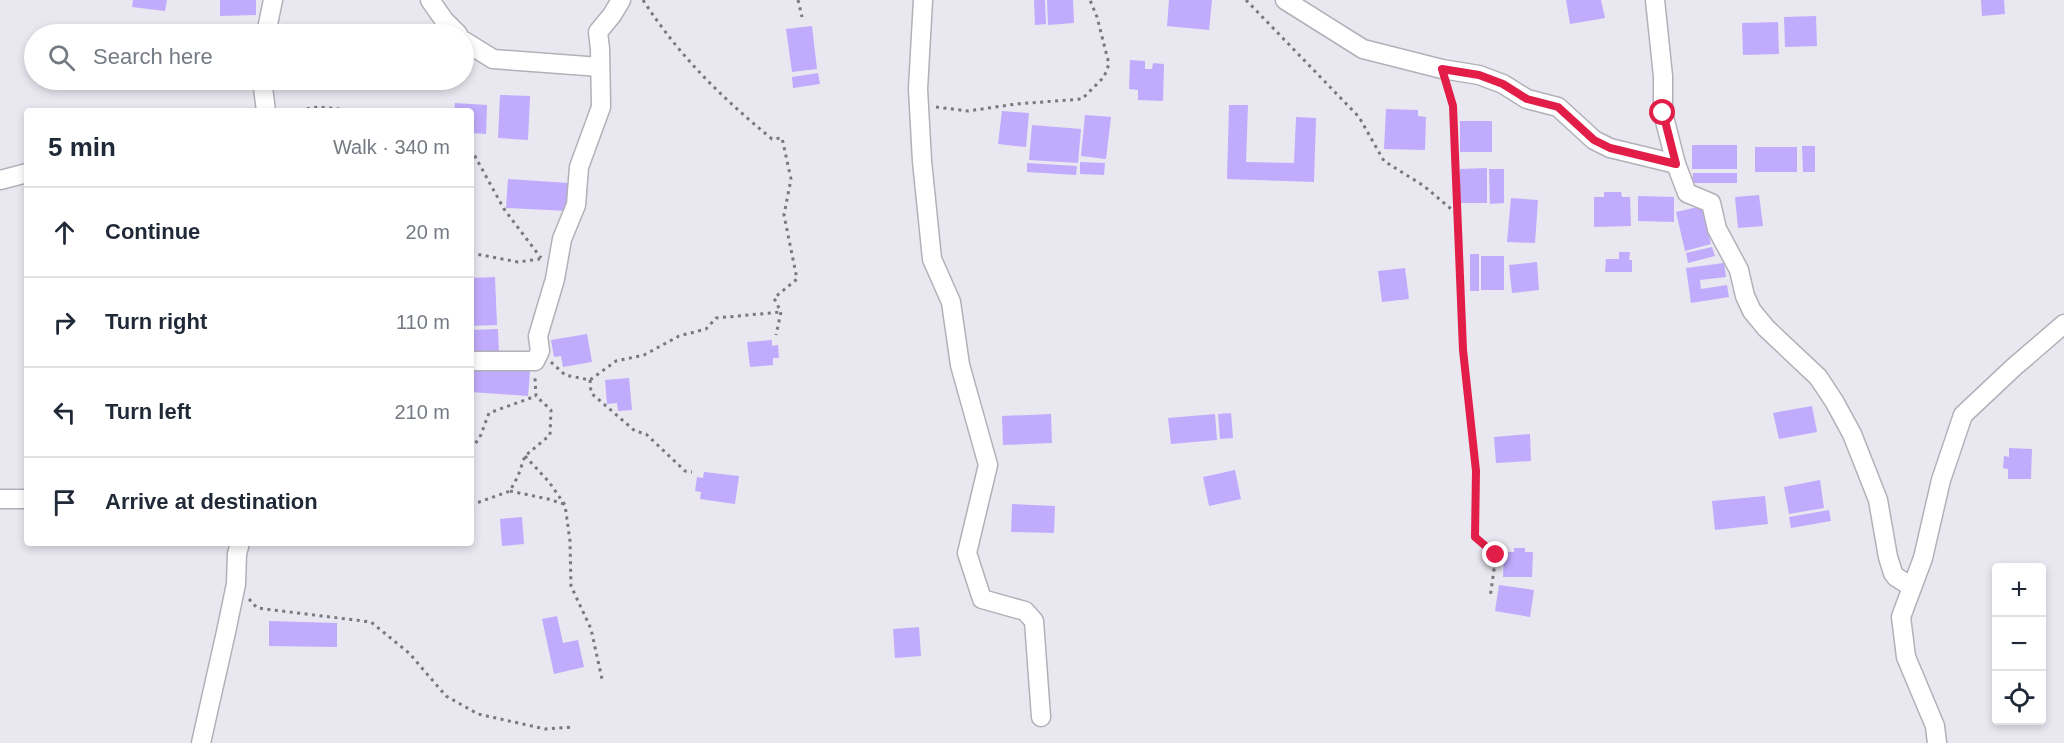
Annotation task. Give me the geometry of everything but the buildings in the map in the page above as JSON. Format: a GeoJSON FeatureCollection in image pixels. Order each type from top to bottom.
{"type":"FeatureCollection","features":[{"type":"Feature","properties":{"kind":"street"},"geometry":{"type":"LineString","coordinates":[[430,0],[447,24]]}},
{"type":"Feature","properties":{"kind":"street"},"geometry":{"type":"LineString","coordinates":[[474,361],[537,356],[538,336],[555,279],[562,239],[576,205],[579,167],[601,107],[598,32],[621,0]]}},
{"type":"Feature","properties":{"kind":"street"},"geometry":{"type":"LineString","coordinates":[[923,0],[918,89],[922,161],[932,259],[951,302],[960,365],[988,465],[967,553],[982,599],[1025,611],[1034,621],[1041,717]]}},
{"type":"Feature","properties":{"kind":"street"},"geometry":{"type":"LineString","coordinates":[[1285,0],[1363,49],[1442,69],[1479,75],[1503,84],[1527,99],[1558,107],[1594,140],[1610,148],[1676,164]]}},
{"type":"Feature","properties":{"kind":"street"},"geometry":{"type":"LineString","coordinates":[[1655,0],[1664,76],[1663,113],[1676,164],[1688,193],[1711,203],[1717,229],[1739,270],[1745,296],[1752,311],[1766,328],[1818,377],[1834,401],[1852,434],[1878,500],[1893,573],[1912,587]]}},
{"type":"Feature","properties":{"kind":"street"},"geometry":{"type":"LineString","coordinates":[[269,24],[274,3]]}},
{"type":"Feature","properties":{"kind":"street"},"geometry":{"type":"LineString","coordinates":[[474,47],[493,59],[600,66]]}},
{"type":"Feature","properties":{"kind":"street"},"geometry":{"type":"LineString","coordinates":[[263,90],[266,108]]}},
{"type":"Feature","properties":{"kind":"street"},"geometry":{"type":"LineString","coordinates":[[0,180],[24,174]]}},
{"type":"Feature","properties":{"kind":"street"},"geometry":{"type":"LineString","coordinates":[[1937,743],[1935,726],[1906,657],[1901,617],[1923,558],[1941,480],[1963,415],[2064,324]]}},
{"type":"Feature","properties":{"kind":"street"},"geometry":{"type":"LineString","coordinates":[[0,500],[24,499]]}},
{"type":"Feature","properties":{"kind":"street"},"geometry":{"type":"LineString","coordinates":[[201,743],[236,584],[239,546]]}},
{"type":"Feature","properties":{"kind":"path"},"geometry":{"type":"LineString","coordinates":[[643,0],[661,28],[701,76],[772,139],[782,138],[791,179],[784,215],[797,279],[774,298],[781,312],[776,335]]}},
{"type":"Feature","properties":{"kind":"path"},"geometry":{"type":"LineString","coordinates":[[798,0],[802,17]]}},
{"type":"Feature","properties":{"kind":"path"},"geometry":{"type":"LineString","coordinates":[[919,105],[968,111],[1016,104],[1082,99],[1104,77],[1109,64],[1097,17],[1090,0]]}},
{"type":"Feature","properties":{"kind":"path"},"geometry":{"type":"LineString","coordinates":[[1246,0],[1359,117],[1384,161],[1424,186],[1457,214]]}},
{"type":"Feature","properties":{"kind":"path"},"geometry":{"type":"LineString","coordinates":[[1442,69],[1453,106],[1463,350],[1476,471],[1475,537],[1496,555],[1490,598]]}},
{"type":"Feature","properties":{"kind":"path"},"geometry":{"type":"LineString","coordinates":[[312,108],[329,108]]}},
{"type":"Feature","properties":{"kind":"path"},"geometry":{"type":"LineString","coordinates":[[474,154],[504,209],[555,279]]}},
{"type":"Feature","properties":{"kind":"path"},"geometry":{"type":"LineString","coordinates":[[474,254],[518,262],[541,258]]}},
{"type":"Feature","properties":{"kind":"path"},"geometry":{"type":"LineString","coordinates":[[537,356],[565,375],[590,380],[616,361],[644,355],[679,336],[706,329],[716,318],[781,312]]}},
{"type":"Feature","properties":{"kind":"path"},"geometry":{"type":"LineString","coordinates":[[510,491],[525,456],[550,435],[551,410],[536,396],[537,356]]}},
{"type":"Feature","properties":{"kind":"path"},"geometry":{"type":"LineString","coordinates":[[590,380],[591,393],[597,399],[634,431],[646,434],[685,471],[692,472]]}},
{"type":"Feature","properties":{"kind":"path"},"geometry":{"type":"LineString","coordinates":[[474,445],[480,437],[489,412],[536,396]]}},
{"type":"Feature","properties":{"kind":"path"},"geometry":{"type":"LineString","coordinates":[[525,456],[549,482],[565,505],[570,541],[571,586],[591,629],[602,679]]}},
{"type":"Feature","properties":{"kind":"path"},"geometry":{"type":"LineString","coordinates":[[474,505],[510,491],[565,505]]}},
{"type":"Feature","properties":{"kind":"path"},"geometry":{"type":"LineString","coordinates":[[236,584],[257,608],[371,622],[409,653],[446,696],[478,714],[545,729],[573,727]]}},
{"type":"Feature","properties":{"kind":"route"},"geometry":{"type":"LineString","coordinates":[[1496,555],[1475,537],[1476,471],[1463,350],[1453,106],[1442,69],[1479,75],[1503,84],[1527,99],[1558,107],[1594,140],[1610,148],[1676,164],[1663,113]]}}]}
